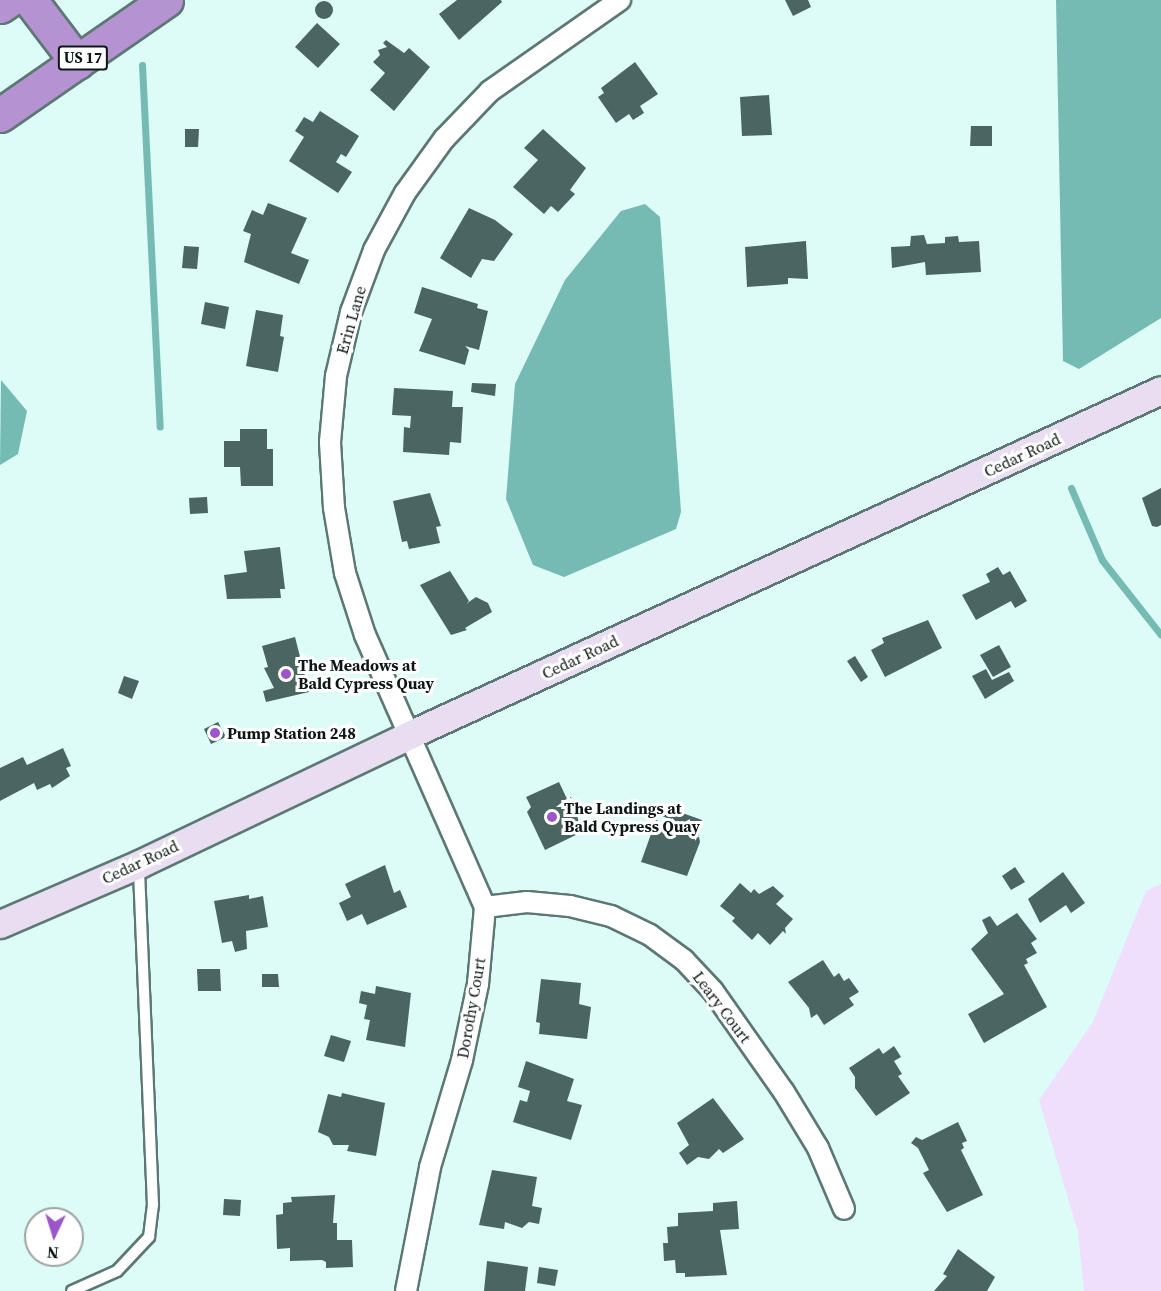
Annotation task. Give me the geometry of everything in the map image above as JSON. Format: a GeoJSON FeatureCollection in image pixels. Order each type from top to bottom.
{"type":"FeatureCollection","features":[{"type":"Feature","properties":{"kind":"highway"},"geometry":{"type":"LineString","coordinates":[[0,6],[9,0]]}},
{"type":"Feature","properties":{"kind":"highway"},"geometry":{"type":"LineString","coordinates":[[30,0],[77,62]]}},
{"type":"Feature","properties":{"kind":"highway","name":"US 17"},"geometry":{"type":"LineString","coordinates":[[0,115],[166,0]]}},
{"type":"Feature","properties":{"kind":"street","name":"Erin Lane"},"geometry":{"type":"LineString","coordinates":[[409,735],[365,635],[345,573],[334,508],[331,431],[336,376],[351,312],[374,250],[405,193],[444,139],[490,91],[620,0]]}},
{"type":"Feature","properties":{"kind":"street","name":"Cedar Road"},"geometry":{"type":"LineString","coordinates":[[0,924],[139,864],[409,735],[1161,390]]}},
{"type":"Feature","properties":{"kind":"street","name":"Dorothy Court"},"geometry":{"type":"LineString","coordinates":[[406,1291],[430,1167],[462,1060],[476,995],[485,907],[409,735]]}},
{"type":"Feature","properties":{"kind":"street","name":"Leary Court"},"geometry":{"type":"LineString","coordinates":[[485,907],[527,902],[570,906],[611,916],[650,935],[684,960],[713,991],[784,1092],[818,1148],[844,1209]]}},
{"type":"Feature","properties":{"kind":"lane"},"geometry":{"type":"LineString","coordinates":[[72,1291],[117,1270],[149,1237],[153,1205],[139,864]]}},
{"type":"Feature","properties":{"kind":"shaded area"},"geometry":{"type":"Polygon","coordinates":[[[1161,884],[1161,1291],[1084,1291],[1078,1232],[1039,1100],[1093,1022],[1146,891],[1161,884]]]}},
{"type":"Feature","properties":{"kind":"water"},"geometry":{"type":"Polygon","coordinates":[[[1056,0],[1161,0],[1161,318],[1079,369],[1063,361],[1056,0]]]}},
{"type":"Feature","properties":{"kind":"water"},"geometry":{"type":"Polygon","coordinates":[[[645,204],[660,217],[681,512],[676,529],[564,577],[533,565],[506,499],[515,384],[565,280],[621,211],[645,204]]]}},
{"type":"Feature","properties":{"kind":"water"},"geometry":{"type":"Polygon","coordinates":[[[1,380],[27,411],[18,454],[0,465],[1,380]]]}},
{"type":"Feature","properties":{"kind":"building"},"geometry":{"type":"Polygon","coordinates":[[[457,0],[501,0],[502,2],[459,40],[439,14],[457,0]]]}},
{"type":"Feature","properties":{"kind":"building"},"geometry":{"type":"Polygon","coordinates":[[[785,0],[808,0],[811,7],[793,16],[785,0]]]}},
{"type":"Feature","properties":{"kind":"building"},"geometry":{"type":"Polygon","coordinates":[[[320,1],[328,1],[333,6],[331,17],[320,19],[315,14],[315,6],[320,1]]]}},
{"type":"Feature","properties":{"kind":"building"},"geometry":{"type":"Polygon","coordinates":[[[317,23],[340,44],[318,68],[295,47],[317,23]]]}},
{"type":"Feature","properties":{"kind":"building"},"geometry":{"type":"Polygon","coordinates":[[[386,40],[404,53],[409,48],[430,67],[394,111],[370,90],[385,73],[373,62],[380,55],[378,50],[387,47],[383,43],[386,40]]]}},
{"type":"Feature","properties":{"kind":"building"},"geometry":{"type":"Polygon","coordinates":[[[635,62],[658,94],[640,106],[644,113],[633,120],[629,114],[616,123],[598,97],[604,93],[601,88],[635,62]]]}},
{"type":"Feature","properties":{"kind":"building"},"geometry":{"type":"Polygon","coordinates":[[[769,95],[772,135],[742,136],[740,97],[769,95]]]}},
{"type":"Feature","properties":{"kind":"building"},"geometry":{"type":"Polygon","coordinates":[[[320,111],[359,136],[346,157],[341,154],[336,162],[352,172],[338,193],[289,161],[304,137],[295,131],[304,117],[313,122],[320,111]]]}},
{"type":"Feature","properties":{"kind":"building"},"geometry":{"type":"Polygon","coordinates":[[[971,126],[992,126],[992,146],[970,146],[971,126]]]}},
{"type":"Feature","properties":{"kind":"building"},"geometry":{"type":"Polygon","coordinates":[[[185,129],[199,129],[198,147],[185,147],[185,129]]]}},
{"type":"Feature","properties":{"kind":"building"},"geometry":{"type":"Polygon","coordinates":[[[543,129],[586,168],[570,190],[575,194],[558,212],[551,206],[544,214],[513,187],[538,160],[524,148],[543,129]]]}},
{"type":"Feature","properties":{"kind":"building"},"geometry":{"type":"Polygon","coordinates":[[[268,203],[307,218],[291,253],[309,260],[299,284],[244,262],[251,234],[243,231],[252,210],[263,215],[268,203]]]}},
{"type":"Feature","properties":{"kind":"building"},"geometry":{"type":"Polygon","coordinates":[[[469,208],[495,220],[513,234],[494,261],[482,259],[471,278],[440,258],[469,208]]]}},
{"type":"Feature","properties":{"kind":"building"},"geometry":{"type":"Polygon","coordinates":[[[924,235],[927,244],[945,243],[945,237],[958,236],[959,242],[979,241],[981,272],[926,275],[925,262],[892,268],[891,247],[910,246],[911,236],[924,235]]]}},
{"type":"Feature","properties":{"kind":"building"},"geometry":{"type":"Polygon","coordinates":[[[806,241],[808,279],[788,278],[788,284],[747,287],[745,247],[806,241]]]}},
{"type":"Feature","properties":{"kind":"building"},"geometry":{"type":"Polygon","coordinates":[[[184,246],[199,247],[197,269],[182,268],[184,246]]]}},
{"type":"Feature","properties":{"kind":"building"},"geometry":{"type":"Polygon","coordinates":[[[422,287],[478,304],[477,308],[488,311],[479,350],[465,346],[469,350],[465,365],[419,351],[432,319],[414,313],[422,287]]]}},
{"type":"Feature","properties":{"kind":"building"},"geometry":{"type":"Polygon","coordinates":[[[205,302],[229,307],[225,329],[201,324],[205,302]]]}},
{"type":"Feature","properties":{"kind":"building"},"geometry":{"type":"Polygon","coordinates":[[[256,310],[283,315],[280,336],[284,337],[278,372],[246,366],[256,310]]]}},
{"type":"Feature","properties":{"kind":"building"},"geometry":{"type":"Polygon","coordinates":[[[472,383],[496,384],[495,396],[471,392],[472,383]]]}},
{"type":"Feature","properties":{"kind":"building"},"geometry":{"type":"Polygon","coordinates":[[[394,388],[453,391],[452,407],[463,407],[461,443],[450,442],[449,455],[403,452],[404,427],[410,428],[411,416],[392,415],[394,388]]]}},
{"type":"Feature","properties":{"kind":"building"},"geometry":{"type":"Polygon","coordinates":[[[240,429],[267,429],[267,449],[273,449],[273,486],[241,486],[240,467],[224,467],[224,441],[240,441],[240,429]]]}},
{"type":"Feature","properties":{"kind":"building"},"geometry":{"type":"Polygon","coordinates":[[[1161,488],[1161,525],[1157,527],[1152,526],[1142,498],[1161,488]]]}},
{"type":"Feature","properties":{"kind":"building"},"geometry":{"type":"Polygon","coordinates":[[[430,493],[441,526],[436,527],[440,543],[409,549],[407,541],[402,542],[393,501],[430,493]]]}},
{"type":"Feature","properties":{"kind":"building"},"geometry":{"type":"Polygon","coordinates":[[[207,497],[208,513],[190,514],[189,498],[207,497]]]}},
{"type":"Feature","properties":{"kind":"building"},"geometry":{"type":"Polygon","coordinates":[[[280,547],[285,589],[280,589],[281,598],[227,599],[224,575],[247,572],[244,551],[280,547]]]}},
{"type":"Feature","properties":{"kind":"building"},"geometry":{"type":"Polygon","coordinates":[[[998,567],[1003,575],[1010,571],[1027,601],[1015,608],[1011,601],[976,620],[962,595],[990,582],[986,574],[998,567]]]}},
{"type":"Feature","properties":{"kind":"building"},"geometry":{"type":"Polygon","coordinates":[[[450,571],[469,601],[466,604],[476,597],[488,603],[492,612],[465,628],[467,630],[451,635],[420,585],[450,571]]]}},
{"type":"Feature","properties":{"kind":"building"},"geometry":{"type":"Polygon","coordinates":[[[928,620],[942,648],[885,677],[871,650],[884,643],[882,638],[928,620]]]}},
{"type":"Feature","properties":{"kind":"building","name":"The Meadows at Bald Cypress Quay"},"geometry":{"type":"Polygon","coordinates":[[[295,637],[309,692],[266,702],[263,691],[274,688],[264,668],[268,667],[262,646],[295,637]]]}},
{"type":"Feature","properties":{"kind":"building"},"geometry":{"type":"Polygon","coordinates":[[[999,645],[1011,667],[993,677],[980,655],[999,645]]]}},
{"type":"Feature","properties":{"kind":"building"},"geometry":{"type":"Polygon","coordinates":[[[855,656],[868,677],[861,682],[847,661],[855,656]]]}},
{"type":"Feature","properties":{"kind":"building"},"geometry":{"type":"Polygon","coordinates":[[[986,669],[992,680],[1009,672],[1014,681],[985,699],[972,676],[986,669]]]}},
{"type":"Feature","properties":{"kind":"building"},"geometry":{"type":"Polygon","coordinates":[[[124,676],[139,681],[132,699],[118,693],[124,676]]]}},
{"type":"Feature","properties":{"kind":"building","name":"Pump Station 248"},"geometry":{"type":"Polygon","coordinates":[[[218,722],[226,737],[211,744],[204,729],[218,722]]]}},
{"type":"Feature","properties":{"kind":"building"},"geometry":{"type":"Polygon","coordinates":[[[63,748],[71,766],[66,768],[70,776],[52,788],[50,784],[37,790],[34,783],[0,801],[0,768],[23,757],[27,765],[63,748]]]}},
{"type":"Feature","properties":{"kind":"building","name":"The Landings at Bald Cypress Quay"},"geometry":{"type":"Polygon","coordinates":[[[559,782],[567,799],[571,797],[582,832],[545,850],[527,812],[531,807],[526,797],[559,782]]]}},
{"type":"Feature","properties":{"kind":"building"},"geometry":{"type":"Polygon","coordinates":[[[660,805],[702,820],[698,831],[700,842],[687,876],[641,862],[656,820],[668,825],[667,818],[657,814],[660,805]]]}},
{"type":"Feature","properties":{"kind":"building"},"geometry":{"type":"Polygon","coordinates":[[[385,865],[394,893],[400,890],[407,907],[367,925],[362,914],[347,921],[339,903],[351,897],[345,884],[385,865]]]}},
{"type":"Feature","properties":{"kind":"building"},"geometry":{"type":"Polygon","coordinates":[[[1015,867],[1025,882],[1011,890],[1002,876],[1015,867]]]}},
{"type":"Feature","properties":{"kind":"building"},"geometry":{"type":"Polygon","coordinates":[[[1063,872],[1085,903],[1071,913],[1066,905],[1040,923],[1028,899],[1063,872]]]}},
{"type":"Feature","properties":{"kind":"building"},"geometry":{"type":"Polygon","coordinates":[[[740,883],[751,893],[754,889],[759,894],[773,886],[784,896],[776,904],[793,919],[785,928],[786,934],[783,931],[770,945],[758,933],[752,940],[732,921],[735,918],[720,906],[740,883]]]}},
{"type":"Feature","properties":{"kind":"building"},"geometry":{"type":"Polygon","coordinates":[[[249,895],[249,899],[263,896],[268,927],[246,931],[247,949],[235,952],[232,941],[222,943],[214,901],[249,895]]]}},
{"type":"Feature","properties":{"kind":"building"},"geometry":{"type":"Polygon","coordinates":[[[1017,913],[1037,939],[1031,943],[1037,953],[1026,959],[1028,963],[1024,965],[1047,1007],[984,1043],[968,1014],[1004,994],[971,949],[988,933],[982,920],[990,916],[997,926],[1017,913]]]}},
{"type":"Feature","properties":{"kind":"building"},"geometry":{"type":"Polygon","coordinates":[[[823,960],[834,977],[839,973],[844,981],[849,978],[859,992],[849,998],[854,1005],[824,1025],[817,1014],[811,1018],[809,1008],[788,982],[823,960]]]}},
{"type":"Feature","properties":{"kind":"building"},"geometry":{"type":"Polygon","coordinates":[[[197,969],[220,969],[221,991],[198,991],[197,969]]]}},
{"type":"Feature","properties":{"kind":"building"},"geometry":{"type":"Polygon","coordinates":[[[262,974],[278,974],[279,987],[262,987],[262,974]]]}},
{"type":"Feature","properties":{"kind":"building"},"geometry":{"type":"Polygon","coordinates":[[[541,979],[581,983],[579,1004],[591,1007],[587,1039],[539,1034],[540,1023],[536,1022],[541,979]]]}},
{"type":"Feature","properties":{"kind":"building"},"geometry":{"type":"Polygon","coordinates":[[[376,986],[411,993],[405,1047],[366,1040],[370,1020],[364,1019],[367,1005],[359,1003],[361,991],[375,994],[376,986]]]}},
{"type":"Feature","properties":{"kind":"building"},"geometry":{"type":"Polygon","coordinates":[[[331,1035],[351,1041],[344,1062],[324,1056],[331,1035]]]}},
{"type":"Feature","properties":{"kind":"building"},"geometry":{"type":"Polygon","coordinates":[[[894,1046],[901,1057],[894,1061],[902,1074],[898,1076],[910,1093],[876,1116],[855,1088],[855,1077],[849,1068],[879,1048],[883,1054],[894,1046]]]}},
{"type":"Feature","properties":{"kind":"building"},"geometry":{"type":"Polygon","coordinates":[[[526,1061],[574,1079],[567,1101],[582,1105],[571,1140],[513,1122],[520,1100],[527,1102],[530,1091],[518,1087],[526,1061]]]}},
{"type":"Feature","properties":{"kind":"building"},"geometry":{"type":"Polygon","coordinates":[[[342,1093],[385,1103],[376,1156],[347,1151],[349,1145],[333,1145],[329,1137],[318,1132],[328,1094],[341,1097],[342,1093]]]}},
{"type":"Feature","properties":{"kind":"building"},"geometry":{"type":"Polygon","coordinates":[[[713,1098],[744,1139],[723,1153],[719,1149],[709,1159],[698,1157],[687,1165],[679,1153],[689,1145],[677,1123],[713,1098]]]}},
{"type":"Feature","properties":{"kind":"building"},"geometry":{"type":"Polygon","coordinates":[[[958,1122],[967,1141],[962,1143],[964,1148],[961,1150],[983,1195],[947,1212],[923,1173],[929,1170],[918,1148],[911,1143],[916,1137],[922,1140],[958,1122]]]}},
{"type":"Feature","properties":{"kind":"building"},"geometry":{"type":"Polygon","coordinates":[[[492,1170],[537,1177],[532,1206],[542,1208],[539,1224],[529,1222],[522,1228],[505,1222],[504,1229],[479,1225],[492,1170]]]}},
{"type":"Feature","properties":{"kind":"building"},"geometry":{"type":"Polygon","coordinates":[[[335,1195],[333,1223],[337,1223],[337,1240],[352,1240],[353,1267],[326,1268],[326,1262],[322,1260],[290,1261],[290,1248],[277,1249],[276,1215],[283,1214],[283,1203],[292,1202],[291,1197],[335,1195]]]}},
{"type":"Feature","properties":{"kind":"building"},"geometry":{"type":"Polygon","coordinates":[[[224,1199],[241,1200],[240,1216],[223,1215],[224,1199]]]}},
{"type":"Feature","properties":{"kind":"building"},"geometry":{"type":"Polygon","coordinates":[[[737,1201],[739,1229],[720,1230],[727,1275],[685,1277],[685,1273],[676,1273],[675,1260],[664,1261],[663,1243],[668,1243],[667,1227],[678,1226],[678,1213],[713,1211],[713,1203],[737,1201]]]}},
{"type":"Feature","properties":{"kind":"building"},"geometry":{"type":"Polygon","coordinates":[[[958,1249],[995,1277],[987,1291],[934,1291],[947,1276],[943,1274],[958,1249]]]}},
{"type":"Feature","properties":{"kind":"building"},"geometry":{"type":"Polygon","coordinates":[[[487,1261],[528,1267],[525,1291],[484,1291],[487,1261]]]}},
{"type":"Feature","properties":{"kind":"building"},"geometry":{"type":"Polygon","coordinates":[[[539,1267],[558,1270],[555,1286],[537,1283],[539,1267]]]}},
{"type":"Feature","properties":{"kind":"waterway"},"geometry":{"type":"LineString","coordinates":[[142,65],[160,427]]}},
{"type":"Feature","properties":{"kind":"waterway"},"geometry":{"type":"LineString","coordinates":[[1071,488],[1102,560],[1161,635]]}},
{"type":"Feature","properties":{"kind":"place","name":"The Meadows at Bald Cypress Quay"},"geometry":{"type":"Point","coordinates":[286,674]}},
{"type":"Feature","properties":{"kind":"place","name":"Pump Station 248"},"geometry":{"type":"Point","coordinates":[215,733]}},
{"type":"Feature","properties":{"kind":"place","name":"The Landings at Bald Cypress Quay"},"geometry":{"type":"Point","coordinates":[552,817]}}]}
